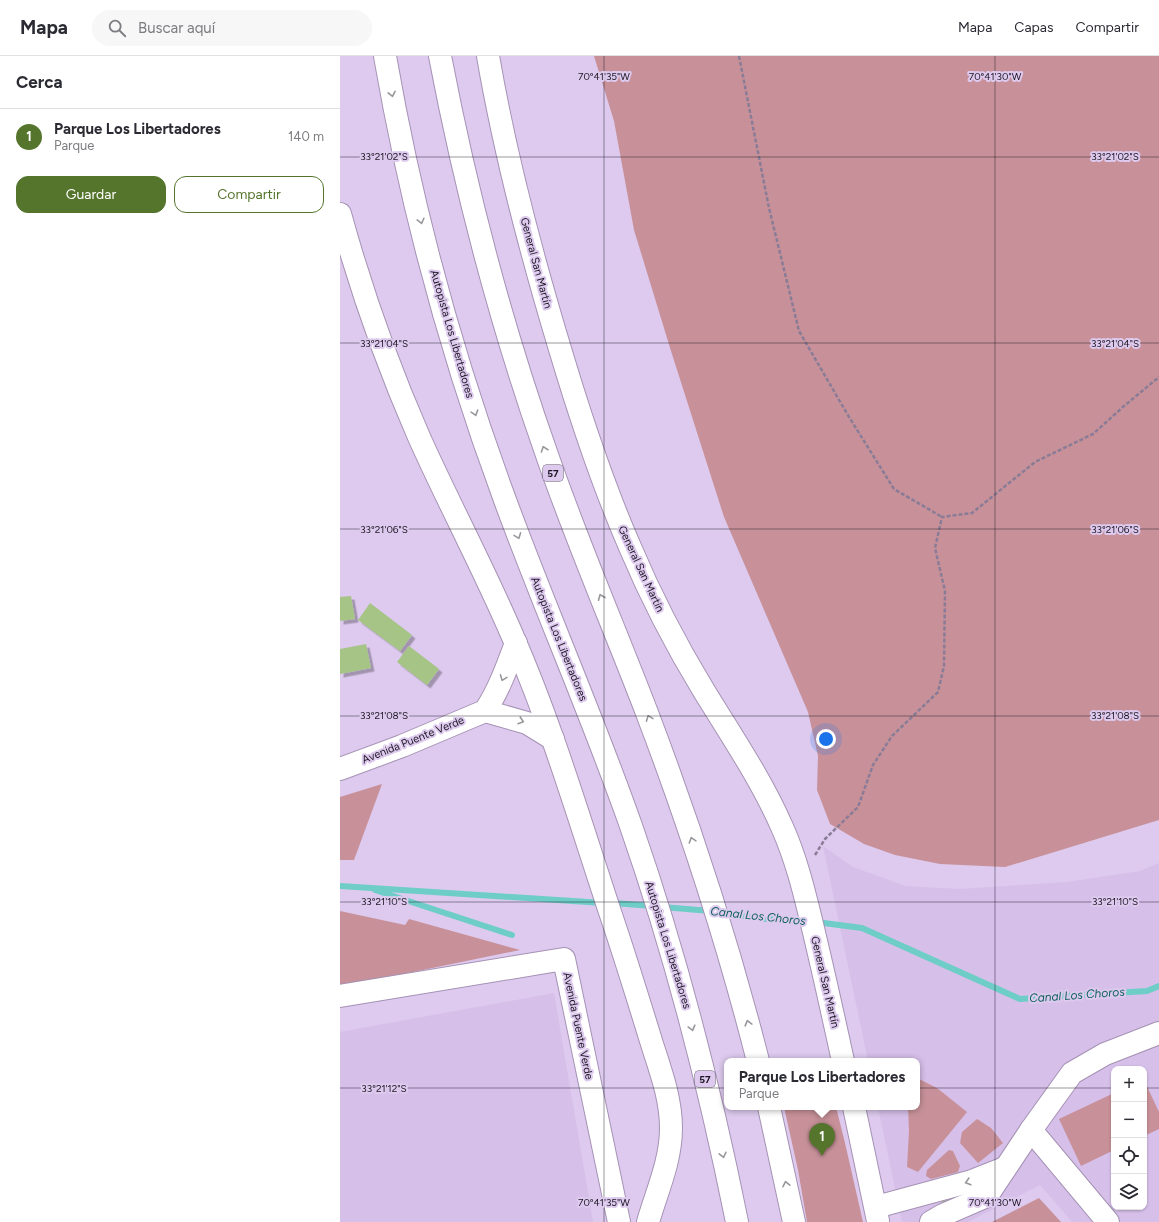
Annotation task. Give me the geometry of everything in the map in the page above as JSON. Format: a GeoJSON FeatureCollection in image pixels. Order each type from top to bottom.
{"type":"FeatureCollection","features":[{"type":"Feature","properties":{"kind":"main road","name":"Autopista Los Libertadores"},"geometry":{"type":"LineString","coordinates":[[385,56],[407,165],[428,252],[451,334],[476,416],[504,497],[604,752],[646,871],[667,937],[706,1079],[737,1222]]}},
{"type":"Feature","properties":{"kind":"main road","name":"57"},"geometry":{"type":"LineString","coordinates":[[440,56],[450,109],[480,237],[523,386],[572,526],[664,760],[726,944],[757,1058]]}},
{"type":"Feature","properties":{"kind":"main road","name":"General San Martín"},"geometry":{"type":"LineString","coordinates":[[488,56],[501,124],[531,248],[584,425],[613,506],[644,579],[680,651],[760,784],[788,842],[800,878],[842,1058]]}},
{"type":"Feature","properties":{"kind":"main road"},"geometry":{"type":"LineString","coordinates":[[340,214],[362,290],[397,385],[441,485],[516,642],[553,739],[668,1094],[671,1129],[670,1149],[648,1222]]}},
{"type":"Feature","properties":{"kind":"main road"},"geometry":{"type":"LineString","coordinates":[[516,642],[501,683],[485,711],[527,723],[553,739]]}},
{"type":"Feature","properties":{"kind":"main road","name":"Avenida Puente Verde"},"geometry":{"type":"LineString","coordinates":[[340,769],[402,746],[485,711]]}},
{"type":"Feature","properties":{"kind":"main road","name":"Avenida Puente Verde"},"geometry":{"type":"LineString","coordinates":[[340,996],[564,959],[619,1222]]}},
{"type":"Feature","properties":{"kind":"main road"},"geometry":{"type":"LineString","coordinates":[[931,1222],[943,1214],[987,1196],[1031,1130],[1072,1073],[1105,1054],[1159,1033]]}},
{"type":"Feature","properties":{"kind":"main road"},"geometry":{"type":"LineString","coordinates":[[770,1110],[794,1222]]}},
{"type":"Feature","properties":{"kind":"main road"},"geometry":{"type":"LineString","coordinates":[[855,1110],[877,1215],[1005,1168]]}},
{"type":"Feature","properties":{"kind":"main road"},"geometry":{"type":"LineString","coordinates":[[1031,1130],[1108,1222]]}},
{"type":"Feature","properties":{"kind":"path"},"geometry":{"type":"LineString","coordinates":[[738,56],[769,208],[799,331],[849,417],[894,489],[942,517],[972,513],[1035,462],[1094,434],[1159,376]]}},
{"type":"Feature","properties":{"kind":"path"},"geometry":{"type":"LineString","coordinates":[[800,878],[825,839],[858,807],[873,765],[892,736],[938,692],[944,666],[946,591],[934,548],[942,517]]}},
{"type":"Feature","properties":{"kind":"shaded area"},"geometry":{"type":"Polygon","coordinates":[[[594,56],[1159,56],[1159,820],[1005,867],[940,864],[895,855],[864,844],[830,824],[817,790],[818,756],[808,712],[724,517],[671,351],[634,230],[614,121],[594,56]]]}},
{"type":"Feature","properties":{"kind":"shaded area"},"geometry":{"type":"Polygon","coordinates":[[[382,784],[354,860],[340,860],[340,797],[382,784]]]}},
{"type":"Feature","properties":{"kind":"shaded area"},"geometry":{"type":"Polygon","coordinates":[[[823,846],[853,867],[905,886],[960,889],[1067,882],[1140,871],[1159,863],[1159,1222],[1072,1222],[1040,1185],[968,1222],[902,1222],[879,1110],[920,1110],[920,1058],[867,1058],[823,846]]]}},
{"type":"Feature","properties":{"kind":"shaded area"},"geometry":{"type":"Polygon","coordinates":[[[340,911],[405,925],[409,919],[520,950],[340,987],[340,911]]]}},
{"type":"Feature","properties":{"kind":"shaded area"},"geometry":{"type":"Polygon","coordinates":[[[554,993],[593,1222],[340,1222],[340,1032],[554,993]]]}},
{"type":"Feature","properties":{"kind":"shaded area"},"geometry":{"type":"Polygon","coordinates":[[[920,1080],[937,1088],[967,1112],[918,1172],[907,1167],[909,1131],[908,1110],[920,1110],[920,1080]]]}},
{"type":"Feature","properties":{"kind":"shaded area"},"geometry":{"type":"Polygon","coordinates":[[[1147,1086],[1159,1112],[1159,1129],[1147,1135],[1147,1086]]]}},
{"type":"Feature","properties":{"kind":"shaded area"},"geometry":{"type":"Polygon","coordinates":[[[1111,1094],[1111,1151],[1081,1166],[1059,1119],[1111,1094]]]}},
{"type":"Feature","properties":{"kind":"shaded area"},"geometry":{"type":"Polygon","coordinates":[[[785,1110],[837,1110],[863,1222],[807,1222],[798,1170],[785,1110]]]}},
{"type":"Feature","properties":{"kind":"shaded area"},"geometry":{"type":"Polygon","coordinates":[[[977,1119],[991,1128],[1003,1143],[978,1163],[960,1143],[962,1132],[977,1119]]]}},
{"type":"Feature","properties":{"kind":"shaded area"},"geometry":{"type":"Polygon","coordinates":[[[949,1150],[953,1151],[960,1166],[958,1172],[931,1179],[926,1176],[927,1170],[949,1150]]]}},
{"type":"Feature","properties":{"kind":"shaded area"},"geometry":{"type":"Polygon","coordinates":[[[1039,1198],[1061,1222],[992,1222],[1039,1198]]]}},
{"type":"Feature","properties":{"kind":"building"},"geometry":{"type":"Polygon","coordinates":[[[351,596],[355,619],[340,621],[340,597],[351,596]]]}},
{"type":"Feature","properties":{"kind":"building"},"geometry":{"type":"Polygon","coordinates":[[[370,603],[412,635],[400,651],[358,620],[370,603]]]}},
{"type":"Feature","properties":{"kind":"building"},"geometry":{"type":"Polygon","coordinates":[[[366,644],[371,668],[340,674],[340,649],[366,644]]]}},
{"type":"Feature","properties":{"kind":"building"},"geometry":{"type":"Polygon","coordinates":[[[409,646],[439,669],[427,685],[397,662],[409,646]]]}},
{"type":"Feature","properties":{"kind":"building"},"geometry":{"type":"Polygon","coordinates":[[[957,1190],[960,1197],[942,1203],[940,1195],[957,1190]]]}},
{"type":"Feature","properties":{"kind":"waterway","name":"Canal Los Choros"},"geometry":{"type":"LineString","coordinates":[[340,886],[603,903]]}},
{"type":"Feature","properties":{"kind":"waterway"},"geometry":{"type":"LineString","coordinates":[[375,890],[512,935]]}},
{"type":"Feature","properties":{"kind":"waterway","name":"Canal Los Choros"},"geometry":{"type":"LineString","coordinates":[[613,903],[653,906]]}},
{"type":"Feature","properties":{"kind":"waterway","name":"Canal Los Choros"},"geometry":{"type":"LineString","coordinates":[[662,907],[711,911]]}},
{"type":"Feature","properties":{"kind":"waterway","name":"Canal Los Choros"},"geometry":{"type":"LineString","coordinates":[[720,913],[766,919],[806,921]]}},
{"type":"Feature","properties":{"kind":"waterway","name":"Canal Los Choros"},"geometry":{"type":"LineString","coordinates":[[816,922],[862,928],[1020,999],[1147,991],[1159,986]]}},
{"type":"Feature","properties":{"kind":"place","name":"Parque Los Libertadores"},"geometry":{"type":"Point","coordinates":[822,1156]}}]}
